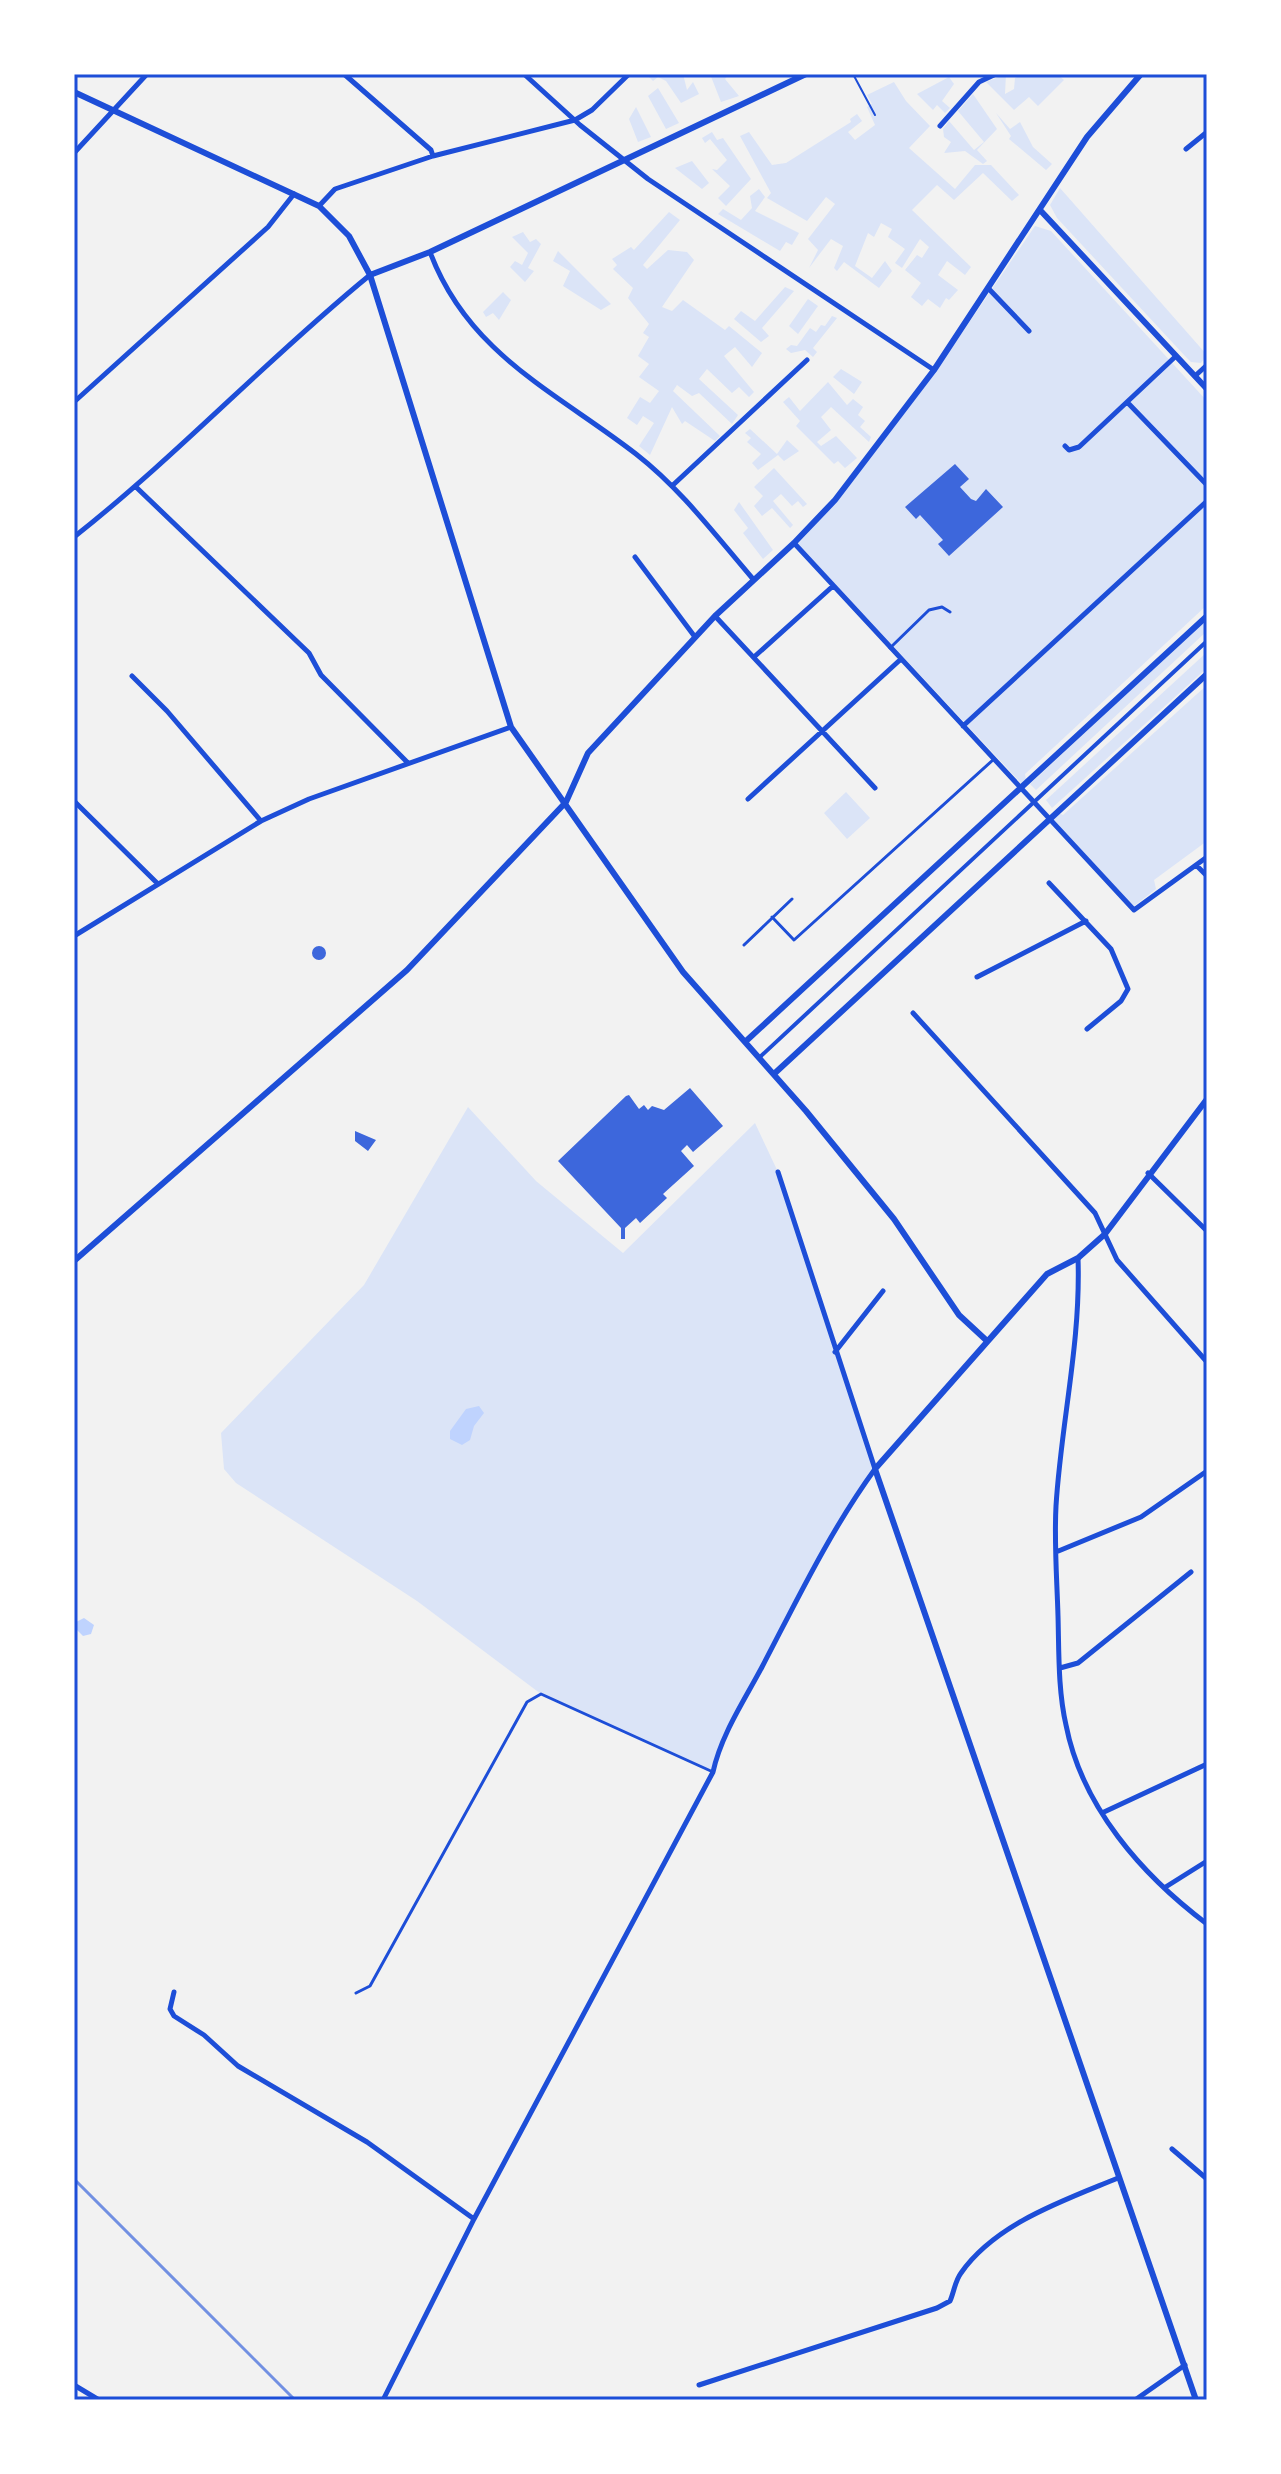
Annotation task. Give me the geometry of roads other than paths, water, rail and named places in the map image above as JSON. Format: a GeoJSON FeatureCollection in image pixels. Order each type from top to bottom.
{"type":"FeatureCollection","features":[{"type":"Feature","properties":{"kind":"street"},"geometry":{"type":"LineString","coordinates":[[74,153],[112,108],[147,74]]}},
{"type":"Feature","properties":{"kind":"street"},"geometry":{"type":"LineString","coordinates":[[344,74],[431,150],[433,156]]}},
{"type":"Feature","properties":{"kind":"street"},"geometry":{"type":"LineString","coordinates":[[524,74],[648,179],[934,370]]}},
{"type":"Feature","properties":{"kind":"street"},"geometry":{"type":"LineString","coordinates":[[319,206],[335,189],[433,156],[575,120],[592,110],[629,74]]}},
{"type":"Feature","properties":{"kind":"street"},"geometry":{"type":"LineString","coordinates":[[74,537],[136,487],[328,309],[370,275],[430,252],[806,74]]}},
{"type":"Feature","properties":{"kind":"street"},"geometry":{"type":"LineString","coordinates":[[940,126],[979,82],[996,74]]}},
{"type":"Feature","properties":{"kind":"street"},"geometry":{"type":"LineString","coordinates":[[74,1261],[407,970],[566,802],[588,753],[715,616],[794,543],[835,500],[934,370],[1087,137],[1141,74]]}},
{"type":"Feature","properties":{"kind":"street"},"geometry":{"type":"LineString","coordinates":[[74,92],[319,206],[349,236],[370,275],[511,727],[683,972],[775,1073],[894,1219],[959,1315],[986,1340]]}},
{"type":"Feature","properties":{"kind":"street"},"geometry":{"type":"LineString","coordinates":[[1186,149],[1207,132]]}},
{"type":"Feature","properties":{"kind":"street"},"geometry":{"type":"LineString","coordinates":[[74,402],[268,227],[294,194]]}},
{"type":"Feature","properties":{"kind":"street"},"geometry":{"type":"LineString","coordinates":[[1040,210],[1207,389]]}},
{"type":"Feature","properties":{"kind":"street"},"geometry":{"type":"LineString","coordinates":[[430,252],[437,271],[477,332],[508,364],[636,454],[673,485],[753,579]]}},
{"type":"Feature","properties":{"kind":"street"},"geometry":{"type":"LineString","coordinates":[[988,288],[1029,331]]}},
{"type":"Feature","properties":{"kind":"street"},"geometry":{"type":"LineString","coordinates":[[1065,446],[1069,450],[1079,447],[1176,356]]}},
{"type":"Feature","properties":{"kind":"street"},"geometry":{"type":"LineString","coordinates":[[673,485],[807,360]]}},
{"type":"Feature","properties":{"kind":"street"},"geometry":{"type":"LineString","coordinates":[[1195,376],[1207,365]]}},
{"type":"Feature","properties":{"kind":"street"},"geometry":{"type":"LineString","coordinates":[[1128,403],[1207,485]]}},
{"type":"Feature","properties":{"kind":"street"},"geometry":{"type":"LineString","coordinates":[[136,487],[309,653],[321,675],[408,763]]}},
{"type":"Feature","properties":{"kind":"street"},"geometry":{"type":"LineString","coordinates":[[963,726],[1207,501]]}},
{"type":"Feature","properties":{"kind":"street"},"geometry":{"type":"LineString","coordinates":[[794,543],[1134,910],[1207,857]]}},
{"type":"Feature","properties":{"kind":"street"},"geometry":{"type":"LineString","coordinates":[[635,557],[695,637]]}},
{"type":"Feature","properties":{"kind":"street"},"geometry":{"type":"LineString","coordinates":[[753,658],[833,586]]}},
{"type":"Feature","properties":{"kind":"street"},"geometry":{"type":"LineString","coordinates":[[715,616],[875,788]]}},
{"type":"Feature","properties":{"kind":"street"},"geometry":{"type":"LineString","coordinates":[[745,1042],[1207,616]]}},
{"type":"Feature","properties":{"kind":"street"},"geometry":{"type":"LineString","coordinates":[[760,1057],[1207,641]]}},
{"type":"Feature","properties":{"kind":"street"},"geometry":{"type":"LineString","coordinates":[[748,799],[901,659]]}},
{"type":"Feature","properties":{"kind":"street"},"geometry":{"type":"LineString","coordinates":[[775,1073],[1047,818],[1207,674]]}},
{"type":"Feature","properties":{"kind":"street"},"geometry":{"type":"LineString","coordinates":[[132,676],[167,711],[261,821]]}},
{"type":"Feature","properties":{"kind":"street"},"geometry":{"type":"LineString","coordinates":[[74,936],[261,821],[309,799],[511,727]]}},
{"type":"Feature","properties":{"kind":"street"},"geometry":{"type":"LineString","coordinates":[[74,801],[158,884]]}},
{"type":"Feature","properties":{"kind":"street"},"geometry":{"type":"LineString","coordinates":[[1196,865],[1207,876]]}},
{"type":"Feature","properties":{"kind":"street"},"geometry":{"type":"LineString","coordinates":[[1049,883],[1111,949],[1128,989],[1121,1001],[1087,1029]]}},
{"type":"Feature","properties":{"kind":"street"},"geometry":{"type":"LineString","coordinates":[[977,977],[1086,921]]}},
{"type":"Feature","properties":{"kind":"street"},"geometry":{"type":"LineString","coordinates":[[913,1013],[1095,1213],[1117,1260],[1207,1362]]}},
{"type":"Feature","properties":{"kind":"street"},"geometry":{"type":"LineString","coordinates":[[383,2400],[474,2219],[713,1772],[722,1741],[853,1500],[875,1469],[1047,1274],[1078,1258],[1105,1234],[1147,1173],[1207,1099]]}},
{"type":"Feature","properties":{"kind":"street"},"geometry":{"type":"LineString","coordinates":[[778,1172],[834,1353],[1196,2400]]}},
{"type":"Feature","properties":{"kind":"street"},"geometry":{"type":"LineString","coordinates":[[1147,1173],[1207,1231]]}},
{"type":"Feature","properties":{"kind":"street"},"geometry":{"type":"LineString","coordinates":[[1078,1258],[1079,1299],[1073,1379],[1056,1507],[1060,1668],[1066,1725],[1075,1756],[1122,1844],[1164,1888],[1207,1924]]}},
{"type":"Feature","properties":{"kind":"street"},"geometry":{"type":"LineString","coordinates":[[834,1353],[883,1291]]}},
{"type":"Feature","properties":{"kind":"street"},"geometry":{"type":"LineString","coordinates":[[1056,1552],[1141,1517],[1207,1471]]}},
{"type":"Feature","properties":{"kind":"street"},"geometry":{"type":"LineString","coordinates":[[1060,1668],[1078,1663],[1191,1572]]}},
{"type":"Feature","properties":{"kind":"street"},"geometry":{"type":"LineString","coordinates":[[1104,1812],[1207,1764]]}},
{"type":"Feature","properties":{"kind":"street"},"geometry":{"type":"LineString","coordinates":[[1164,1888],[1207,1861]]}},
{"type":"Feature","properties":{"kind":"street"},"geometry":{"type":"LineString","coordinates":[[174,1992],[170,2009],[174,2016],[204,2035],[238,2066],[367,2142],[474,2219]]}},
{"type":"Feature","properties":{"kind":"street"},"geometry":{"type":"LineString","coordinates":[[1172,2149],[1207,2179]]}},
{"type":"Feature","properties":{"kind":"street"},"geometry":{"type":"LineString","coordinates":[[699,2385],[937,2308],[950,2301],[958,2276],[988,2246],[1055,2205],[1118,2178]]}},
{"type":"Feature","properties":{"kind":"street"},"geometry":{"type":"LineString","coordinates":[[1135,2400],[1185,2365]]}},
{"type":"Feature","properties":{"kind":"street"},"geometry":{"type":"LineString","coordinates":[[74,2385],[99,2400]]}},
{"type":"Feature","properties":{"kind":"lane"},"geometry":{"type":"LineString","coordinates":[[890,648],[929,610],[942,607],[950,612]]}},
{"type":"Feature","properties":{"kind":"lane"},"geometry":{"type":"LineString","coordinates":[[772,917],[794,940],[994,759]]}},
{"type":"Feature","properties":{"kind":"lane"},"geometry":{"type":"LineString","coordinates":[[744,945],[792,899]]}},
{"type":"Feature","properties":{"kind":"lane"},"geometry":{"type":"LineString","coordinates":[[356,1993],[370,1986],[527,1702],[541,1694],[713,1772]]}},
{"type":"Feature","properties":{"kind":"water"},"geometry":{"type":"Polygon","coordinates":[[[479,1406],[484,1413],[474,1426],[470,1440],[462,1445],[450,1439],[450,1431],[466,1409],[479,1406]]]}},
{"type":"Feature","properties":{"kind":"water"},"geometry":{"type":"Polygon","coordinates":[[[84,1618],[94,1625],[91,1634],[83,1636],[75,1628],[76,1622],[84,1618]]]}},
{"type":"Feature","properties":{"kind":"railway"},"geometry":{"type":"LineString","coordinates":[[74,2179],[295,2400]]}}]}
